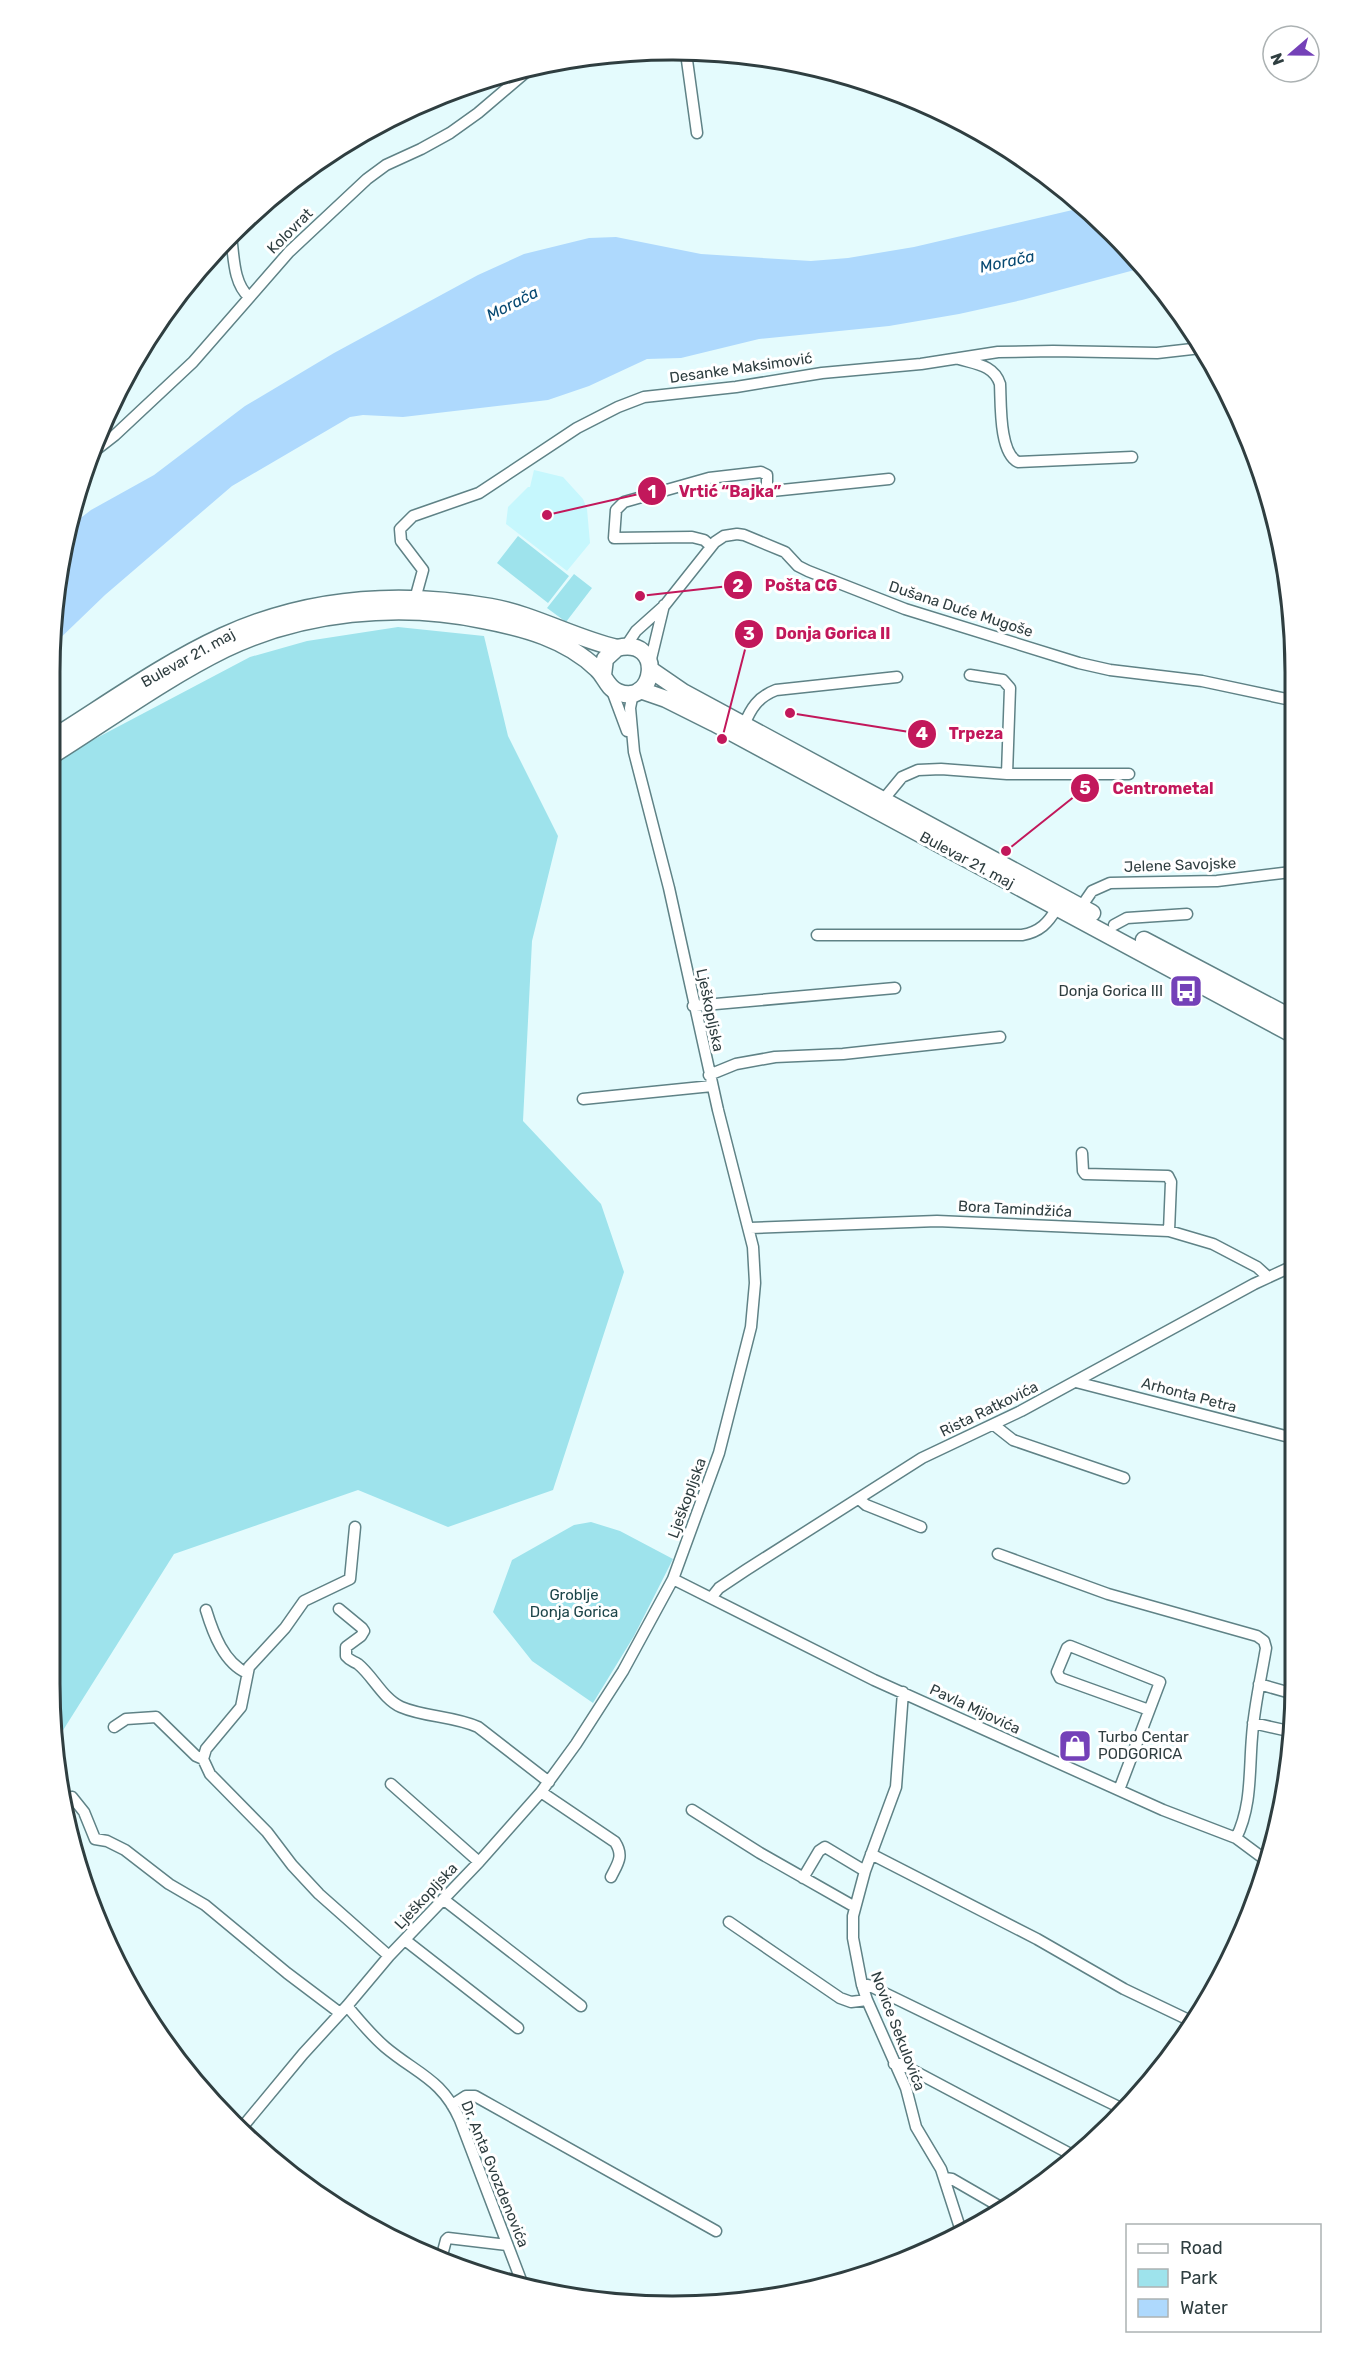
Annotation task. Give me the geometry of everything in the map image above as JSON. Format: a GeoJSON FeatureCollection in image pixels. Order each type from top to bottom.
{"type":"FeatureCollection","features":[{"type":"Feature","properties":{"kind":"main road","name":"Bulevar 21. maj"},"geometry":{"type":"LineString","coordinates":[[60,733],[196,650],[246,626],[277,615],[326,604],[368,599],[443,600],[493,608],[540,621],[587,640],[641,650],[650,666],[683,692],[1114,925],[1285,1014]]}},
{"type":"Feature","properties":{"kind":"main road","name":"Bulevar 21. maj"},"geometry":{"type":"LineString","coordinates":[[60,750],[194,666],[227,648],[276,631],[333,618],[378,612],[439,613],[494,622],[564,644],[582,655],[607,681],[625,694],[636,692],[665,698],[1285,1030]]}},
{"type":"Feature","properties":{"kind":"main road"},"geometry":{"type":"LineString","coordinates":[[607,681],[605,659],[621,647]]}},
{"type":"Feature","properties":{"kind":"main road"},"geometry":{"type":"LineString","coordinates":[[636,692],[646,685],[650,666]]}},
{"type":"Feature","properties":{"kind":"street"},"geometry":{"type":"LineString","coordinates":[[687,60],[697,133]]}},
{"type":"Feature","properties":{"kind":"street","name":"Kolovrat"},"geometry":{"type":"LineString","coordinates":[[105,443],[193,362],[289,252],[372,175],[386,165],[450,133],[516,81]]}},
{"type":"Feature","properties":{"kind":"street"},"geometry":{"type":"LineString","coordinates":[[232,246],[238,282],[249,297]]}},
{"type":"Feature","properties":{"kind":"street","name":"Desanke Maksimović"},"geometry":{"type":"LineString","coordinates":[[415,599],[423,570],[401,541],[400,529],[406,521],[427,510],[479,493],[563,437],[618,407],[657,394],[736,387],[822,373],[921,364],[998,352],[1157,353],[1192,349]]}},
{"type":"Feature","properties":{"kind":"street"},"geometry":{"type":"LineString","coordinates":[[956,358],[984,366],[997,376],[1000,384],[1005,447],[1012,459],[1018,462],[1132,457]]}},
{"type":"Feature","properties":{"kind":"street"},"geometry":{"type":"LineString","coordinates":[[711,546],[704,540],[692,537],[614,538],[616,510],[624,502],[709,478],[761,472],[767,475],[767,487],[772,491],[889,479]]}},
{"type":"Feature","properties":{"kind":"street","name":"Dušana Duće Mugoše"},"geometry":{"type":"LineString","coordinates":[[621,647],[664,605],[711,546],[724,536],[737,534],[781,550],[798,566],[808,571],[905,609],[1079,663],[1110,670],[1202,681],[1285,699]]}},
{"type":"Feature","properties":{"kind":"street","name":"Dušana Duće Mugoše"},"geometry":{"type":"LineString","coordinates":[[650,666],[664,605]]}},
{"type":"Feature","properties":{"kind":"street"},"geometry":{"type":"LineString","coordinates":[[970,675],[1004,680],[1010,688],[1007,774]]}},
{"type":"Feature","properties":{"kind":"street"},"geometry":{"type":"LineString","coordinates":[[744,725],[754,705],[765,694],[776,690],[897,677]]}},
{"type":"Feature","properties":{"kind":"street","name":"Lješkopljska"},"geometry":{"type":"LineString","coordinates":[[246,2123],[389,1956],[479,1862],[541,1792],[623,1671],[674,1579],[719,1453],[745,1356],[751,1327],[755,1283],[750,1228],[710,1081],[669,888],[631,740],[607,681]]}},
{"type":"Feature","properties":{"kind":"street","name":"Lješkopljska"},"geometry":{"type":"LineString","coordinates":[[631,740],[630,708],[636,692]]}},
{"type":"Feature","properties":{"kind":"street"},"geometry":{"type":"LineString","coordinates":[[883,800],[902,777],[918,770],[941,769],[1007,774],[1129,774]]}},
{"type":"Feature","properties":{"kind":"street","name":"Jelene Savojske"},"geometry":{"type":"LineString","coordinates":[[1081,907],[1092,891],[1110,883],[1217,881],[1285,873]]}},
{"type":"Feature","properties":{"kind":"street"},"geometry":{"type":"LineString","coordinates":[[817,935],[1022,935],[1037,931],[1057,908]]}},
{"type":"Feature","properties":{"kind":"street"},"geometry":{"type":"LineString","coordinates":[[1114,925],[1127,918],[1187,914]]}},
{"type":"Feature","properties":{"kind":"street"},"geometry":{"type":"LineString","coordinates":[[693,1006],[895,988]]}},
{"type":"Feature","properties":{"kind":"street"},"geometry":{"type":"LineString","coordinates":[[583,1099],[710,1081],[736,1064],[775,1057],[843,1054],[1000,1037]]}},
{"type":"Feature","properties":{"kind":"street"},"geometry":{"type":"LineString","coordinates":[[1082,1152],[1085,1174],[1168,1176],[1171,1182],[1169,1231]]}},
{"type":"Feature","properties":{"kind":"street","name":"Bora Tamindžića"},"geometry":{"type":"LineString","coordinates":[[750,1228],[937,1221],[1169,1231],[1206,1241],[1257,1268],[1268,1277]]}},
{"type":"Feature","properties":{"kind":"street","name":"Rista Ratkovića"},"geometry":{"type":"LineString","coordinates":[[711,1598],[716,1590],[746,1570],[922,1458],[994,1425],[1285,1270]]}},
{"type":"Feature","properties":{"kind":"street","name":"Arhonta Petra"},"geometry":{"type":"LineString","coordinates":[[1076,1382],[1285,1436]]}},
{"type":"Feature","properties":{"kind":"street"},"geometry":{"type":"LineString","coordinates":[[994,1425],[1013,1440],[1124,1478]]}},
{"type":"Feature","properties":{"kind":"street"},"geometry":{"type":"LineString","coordinates":[[859,1499],[866,1505],[921,1527]]}},
{"type":"Feature","properties":{"kind":"street"},"geometry":{"type":"LineString","coordinates":[[355,1527],[350,1579],[304,1601],[285,1629],[254,1660],[247,1673],[241,1707],[206,1749],[203,1759],[210,1774],[267,1832],[292,1865],[319,1894],[389,1956]]}},
{"type":"Feature","properties":{"kind":"street"},"geometry":{"type":"LineString","coordinates":[[998,1554],[1108,1594],[1257,1636],[1264,1641],[1266,1648],[1253,1723],[1249,1792],[1244,1819],[1236,1838]]}},
{"type":"Feature","properties":{"kind":"street","name":"Pavla Mijovića"},"geometry":{"type":"LineString","coordinates":[[674,1579],[864,1676],[1119,1790],[1236,1838],[1260,1855]]}},
{"type":"Feature","properties":{"kind":"street"},"geometry":{"type":"LineString","coordinates":[[339,1609],[364,1631],[346,1647],[346,1656],[365,1671],[390,1700],[409,1710],[466,1722],[478,1727],[549,1782]]}},
{"type":"Feature","properties":{"kind":"street"},"geometry":{"type":"LineString","coordinates":[[206,1610],[222,1648],[231,1661],[247,1673]]}},
{"type":"Feature","properties":{"kind":"street"},"geometry":{"type":"LineString","coordinates":[[1119,1790],[1160,1682],[1070,1646],[1067,1648],[1057,1672],[1060,1678],[1149,1710]]}},
{"type":"Feature","properties":{"kind":"street"},"geometry":{"type":"LineString","coordinates":[[1260,1684],[1285,1692]]}},
{"type":"Feature","properties":{"kind":"street","name":"Novice Sekulovića"},"geometry":{"type":"LineString","coordinates":[[903,1692],[896,1787],[865,1871],[855,1907],[853,1938],[867,2000],[906,2088],[916,2127],[938,2162],[945,2178],[959,2224]]}},
{"type":"Feature","properties":{"kind":"street"},"geometry":{"type":"LineString","coordinates":[[114,1726],[126,1719],[156,1717],[196,1756],[203,1759]]}},
{"type":"Feature","properties":{"kind":"street"},"geometry":{"type":"LineString","coordinates":[[1253,1723],[1283,1730]]}},
{"type":"Feature","properties":{"kind":"street"},"geometry":{"type":"LineString","coordinates":[[391,1784],[479,1862]]}},
{"type":"Feature","properties":{"kind":"street"},"geometry":{"type":"LineString","coordinates":[[541,1792],[615,1842],[621,1857],[611,1877]]}},
{"type":"Feature","properties":{"kind":"street","name":"Dr. Anta Gvozdenovića"},"geometry":{"type":"LineString","coordinates":[[72,1797],[80,1805],[95,1839],[107,1841],[125,1850],[169,1884],[205,1905],[287,1973],[344,2010],[386,2047],[435,2082],[460,2120],[519,2276]]}},
{"type":"Feature","properties":{"kind":"street"},"geometry":{"type":"LineString","coordinates":[[692,1810],[855,1907]]}},
{"type":"Feature","properties":{"kind":"street"},"geometry":{"type":"LineString","coordinates":[[803,1878],[819,1851],[825,1847],[865,1871]]}},
{"type":"Feature","properties":{"kind":"street"},"geometry":{"type":"LineString","coordinates":[[871,1854],[1037,1939],[1124,1989],[1185,2019]]}},
{"type":"Feature","properties":{"kind":"street"},"geometry":{"type":"LineString","coordinates":[[443,1899],[581,2006]]}},
{"type":"Feature","properties":{"kind":"street"},"geometry":{"type":"LineString","coordinates":[[729,1922],[840,1998],[851,2002],[867,2000]]}},
{"type":"Feature","properties":{"kind":"street"},"geometry":{"type":"LineString","coordinates":[[405,1940],[518,2028]]}},
{"type":"Feature","properties":{"kind":"street"},"geometry":{"type":"LineString","coordinates":[[862,1984],[1116,2106]]}},
{"type":"Feature","properties":{"kind":"street"},"geometry":{"type":"LineString","coordinates":[[894,2064],[901,2064],[1066,2152]]}},
{"type":"Feature","properties":{"kind":"street"},"geometry":{"type":"LineString","coordinates":[[452,2105],[466,2096],[475,2096],[716,2231]]}},
{"type":"Feature","properties":{"kind":"street"},"geometry":{"type":"LineString","coordinates":[[945,2178],[952,2179],[995,2204]]}},
{"type":"Feature","properties":{"kind":"street"},"geometry":{"type":"LineString","coordinates":[[443,2251],[448,2238],[507,2245]]}},
{"type":"Feature","properties":{"kind":"shaded area"},"geometry":{"type":"Polygon","coordinates":[[[534,470],[563,477],[583,499],[587,509],[590,543],[567,571],[506,524],[508,507],[530,487],[534,470]]]}},
{"type":"Feature","properties":{"kind":"green space"},"geometry":{"type":"Polygon","coordinates":[[[518,536],[569,576],[548,603],[497,563],[518,536]]]}},
{"type":"Feature","properties":{"kind":"green space"},"geometry":{"type":"Polygon","coordinates":[[[574,574],[592,588],[566,622],[547,608],[574,574]]]}},
{"type":"Feature","properties":{"kind":"green space"},"geometry":{"type":"Polygon","coordinates":[[[398,627],[484,636],[508,736],[558,836],[532,941],[523,1121],[601,1204],[624,1272],[553,1490],[448,1527],[358,1490],[174,1554],[62,1732],[60,760],[89,742],[250,657],[307,641],[398,627]]]}},
{"type":"Feature","properties":{"kind":"green space","name":"Groblje Donja Gorica"},"geometry":{"type":"Polygon","coordinates":[[[591,1522],[620,1531],[673,1559],[634,1636],[593,1703],[532,1661],[493,1612],[512,1560],[574,1525],[591,1522]]]}},
{"type":"Feature","properties":{"kind":"water","name":"Morača"},"geometry":{"type":"Polygon","coordinates":[[[1073,210],[1106,239],[1134,270],[959,314],[889,326],[759,339],[681,358],[647,359],[589,386],[548,400],[403,417],[363,415],[350,417],[232,486],[105,595],[61,638],[65,593],[80,519],[154,475],[245,406],[334,353],[478,275],[524,254],[589,238],[616,237],[701,254],[811,261],[848,258],[914,247],[1073,210]]]}},
{"type":"Feature","properties":{"kind":"place","name":"Vrtić “Bajka”"},"geometry":{"type":"Point","coordinates":[547,515]}},
{"type":"Feature","properties":{"kind":"place","name":"Pošta CG"},"geometry":{"type":"Point","coordinates":[640,596]}},
{"type":"Feature","properties":{"kind":"place","name":"Trpeza"},"geometry":{"type":"Point","coordinates":[790,713]}},
{"type":"Feature","properties":{"kind":"place","name":"Donja Gorica II"},"geometry":{"type":"Point","coordinates":[722,739]}},
{"type":"Feature","properties":{"kind":"place","name":"Centrometal"},"geometry":{"type":"Point","coordinates":[1006,851]}},
{"type":"Feature","properties":{"kind":"place","name":"Donja Gorica III"},"geometry":{"type":"Point","coordinates":[1186,991]}},
{"type":"Feature","properties":{"kind":"place","name":"Turbo Centar PODGORICA"},"geometry":{"type":"Point","coordinates":[1075,1746]}}]}
